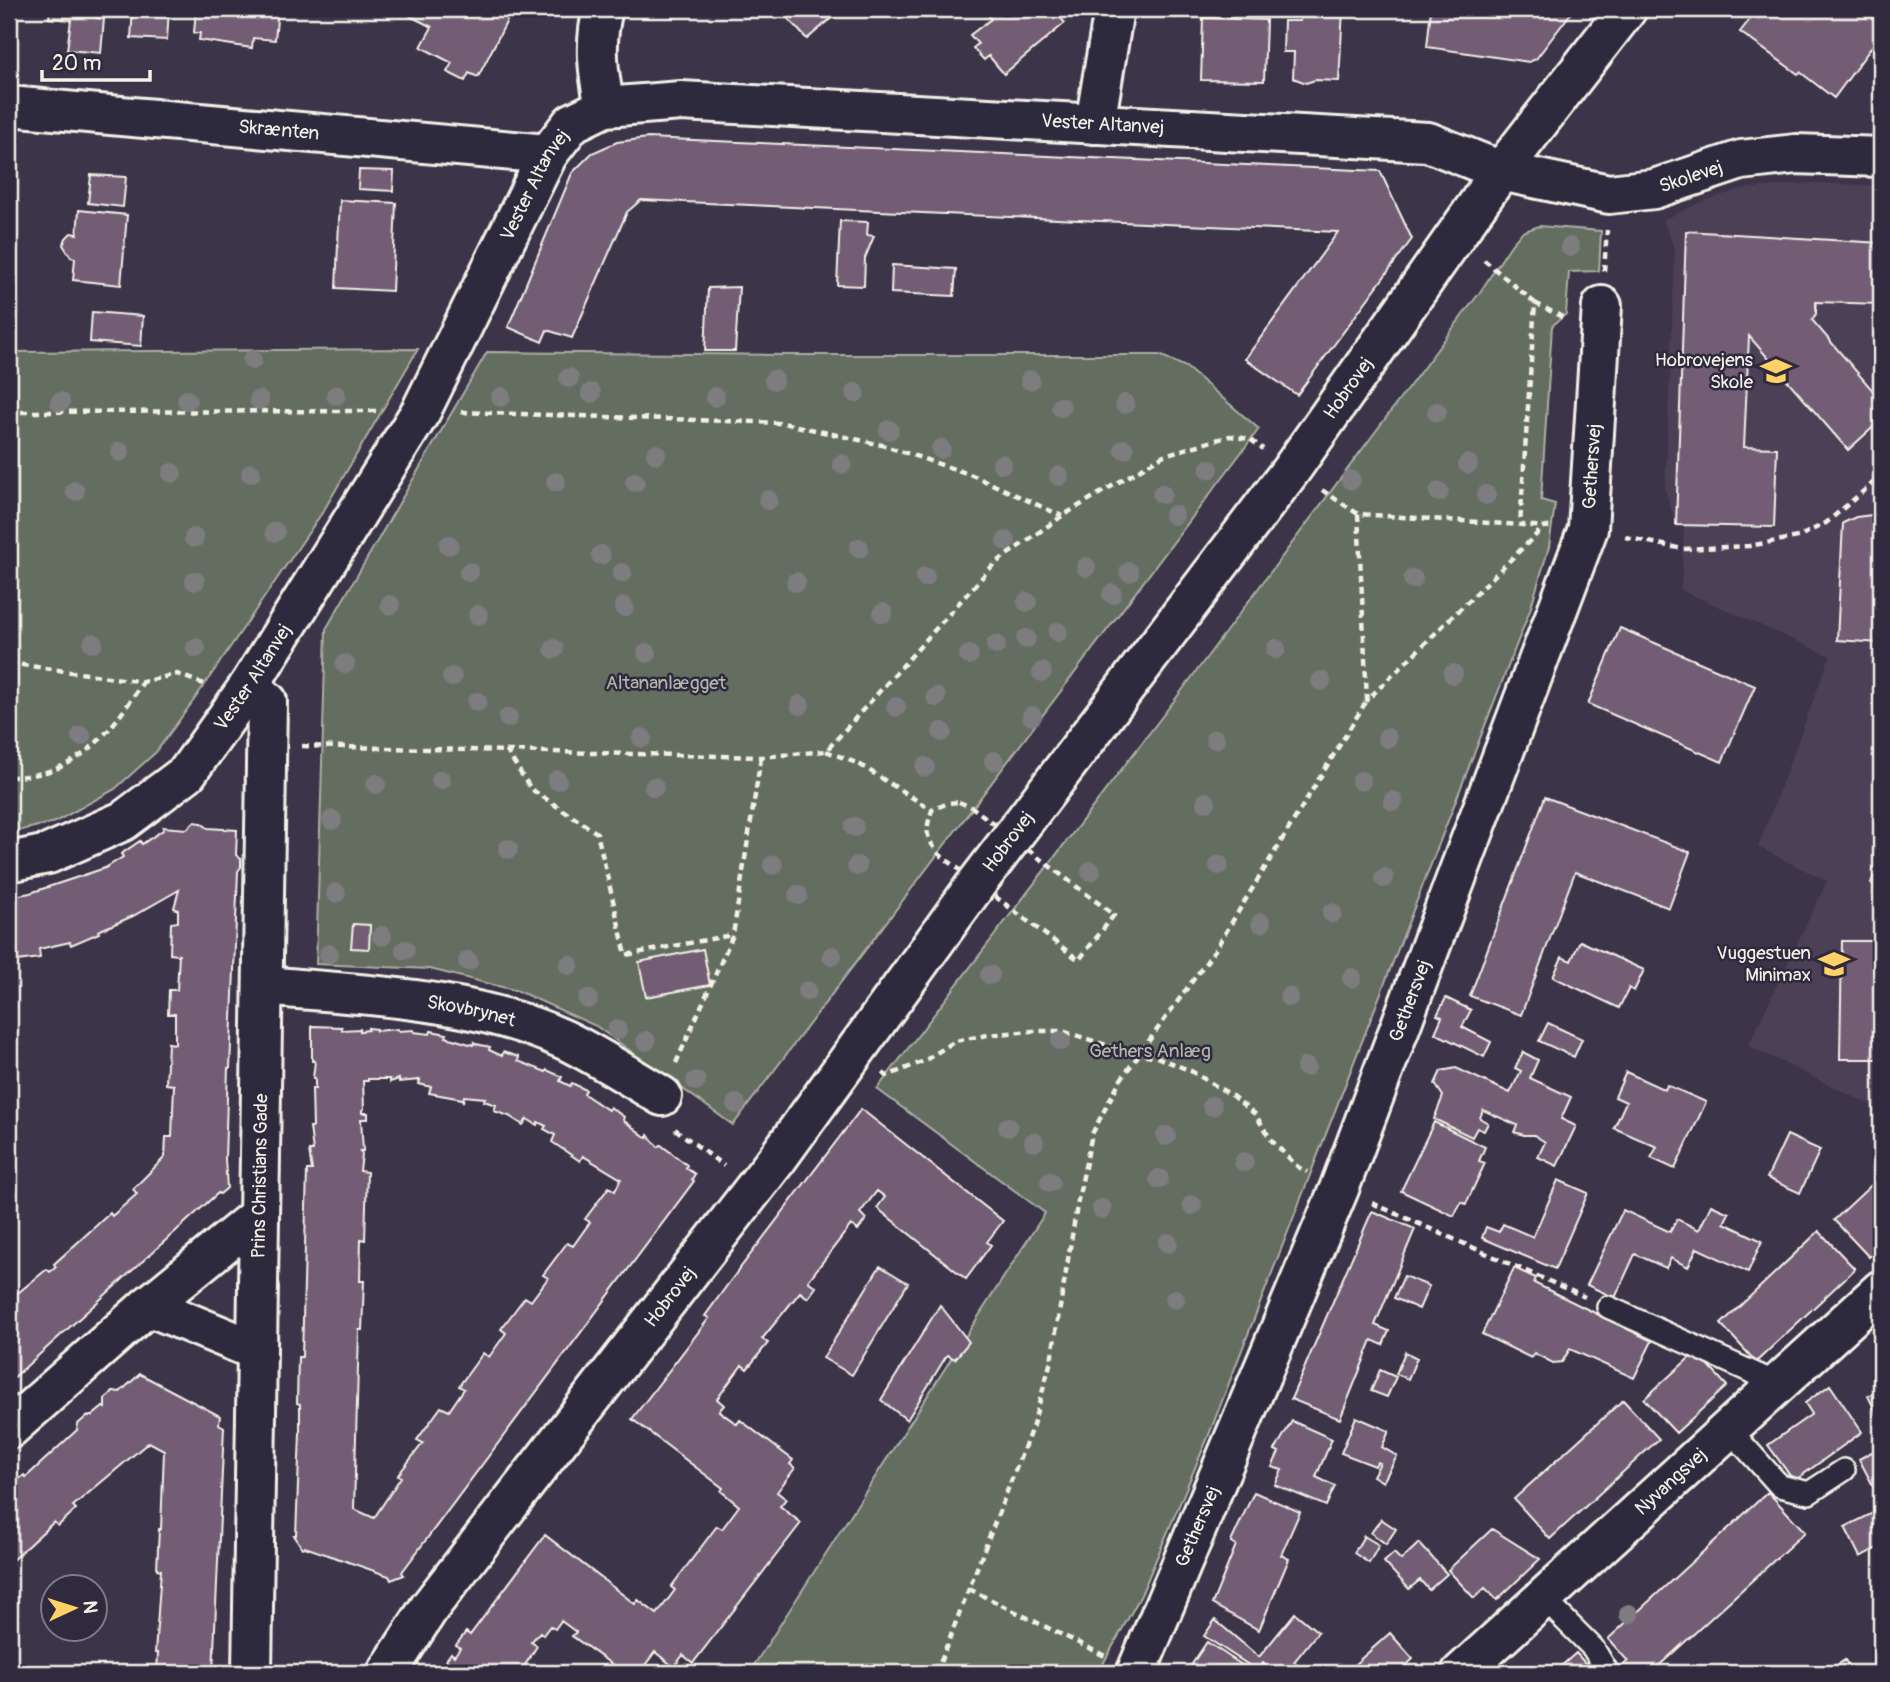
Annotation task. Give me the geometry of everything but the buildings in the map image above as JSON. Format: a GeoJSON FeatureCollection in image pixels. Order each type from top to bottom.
{"type":"FeatureCollection","features":[{"type":"Feature","properties":{"kind":"street"},"geometry":{"type":"LineString","coordinates":[[603,9],[597,31],[597,70],[606,107]]}},
{"type":"Feature","properties":{"kind":"street"},"geometry":{"type":"LineString","coordinates":[[1095,124],[1114,9]]}},
{"type":"Feature","properties":{"kind":"street","name":"Hobrovej"},"geometry":{"type":"LineString","coordinates":[[387,1673],[429,1608],[778,1159],[978,883],[1291,470],[1501,171],[1627,9]]}},
{"type":"Feature","properties":{"kind":"street","name":"Vester Altanvej"},"geometry":{"type":"LineString","coordinates":[[9,862],[48,854],[123,821],[187,773],[250,686],[436,411],[548,154],[572,123],[606,107],[681,101],[1428,142],[1501,171]]}},
{"type":"Feature","properties":{"kind":"street","name":"Skrænten"},"geometry":{"type":"LineString","coordinates":[[9,106],[548,154]]}},
{"type":"Feature","properties":{"kind":"street","name":"Skolevej"},"geometry":{"type":"LineString","coordinates":[[1501,171],[1609,194],[1654,189],[1741,160],[1796,154],[1881,157]]}},
{"type":"Feature","properties":{"kind":"street","name":"Gethersvej"},"geometry":{"type":"LineString","coordinates":[[1137,1673],[1339,1189],[1588,529],[1602,306]]}},
{"type":"Feature","properties":{"kind":"street","name":"Prins Christians Gade"},"geometry":{"type":"LineString","coordinates":[[250,686],[267,701],[252,1673]]}},
{"type":"Feature","properties":{"kind":"street","name":"Skovbrynet"},"geometry":{"type":"LineString","coordinates":[[263,986],[436,1002],[498,1016],[564,1040],[662,1096]]}},
{"type":"Feature","properties":{"kind":"street"},"geometry":{"type":"LineString","coordinates":[[9,1429],[148,1306],[259,1214]]}},
{"type":"Feature","properties":{"kind":"street","name":"Nyvangsvej"},"geometry":{"type":"LineString","coordinates":[[1461,1673],[1881,1290]]}},
{"type":"Feature","properties":{"kind":"street"},"geometry":{"type":"LineString","coordinates":[[148,1306],[257,1351]]}},
{"type":"Feature","properties":{"kind":"lane"},"geometry":{"type":"LineString","coordinates":[[1608,1307],[1778,1384]]}},
{"type":"Feature","properties":{"kind":"lane"},"geometry":{"type":"LineString","coordinates":[[1729,1429],[1780,1486],[1810,1493],[1844,1470]]}},
{"type":"Feature","properties":{"kind":"lane"},"geometry":{"type":"LineString","coordinates":[[1543,1598],[1593,1648],[1608,1673]]}},
{"type":"Feature","properties":{"kind":"path"},"geometry":{"type":"LineString","coordinates":[[1602,306],[1609,194]]}},
{"type":"Feature","properties":{"kind":"path"},"geometry":{"type":"LineString","coordinates":[[1455,236],[1535,303],[1520,525]]}},
{"type":"Feature","properties":{"kind":"path"},"geometry":{"type":"LineString","coordinates":[[9,412],[436,411],[783,424],[882,445],[972,475],[1062,516]]}},
{"type":"Feature","properties":{"kind":"path"},"geometry":{"type":"LineString","coordinates":[[826,751],[994,564],[1062,516],[1164,455],[1230,436],[1250,439],[1358,514],[1588,529],[1683,549],[1749,546],[1798,537],[1826,523],[1881,476]]}},
{"type":"Feature","properties":{"kind":"path"},"geometry":{"type":"LineString","coordinates":[[1358,514],[1367,699]]}},
{"type":"Feature","properties":{"kind":"path"},"geometry":{"type":"LineString","coordinates":[[936,1673],[1033,1425],[1051,1361],[1092,1134],[1119,1082],[1215,950],[1367,699],[1545,526]]}},
{"type":"Feature","properties":{"kind":"path"},"geometry":{"type":"LineString","coordinates":[[9,663],[143,682],[177,674],[206,685]]}},
{"type":"Feature","properties":{"kind":"path"},"geometry":{"type":"LineString","coordinates":[[9,778],[57,770],[84,755],[117,722],[143,682]]}},
{"type":"Feature","properties":{"kind":"path"},"geometry":{"type":"LineString","coordinates":[[266,746],[761,757],[826,751],[859,764],[932,810]]}},
{"type":"Feature","properties":{"kind":"path"},"geometry":{"type":"LineString","coordinates":[[506,750],[531,789],[597,833],[626,954],[733,935]]}},
{"type":"Feature","properties":{"kind":"path"},"geometry":{"type":"LineString","coordinates":[[711,1156],[661,1118],[662,1096],[733,935],[761,757]]}},
{"type":"Feature","properties":{"kind":"path"},"geometry":{"type":"LineString","coordinates":[[939,854],[928,840],[927,827],[932,810],[948,803],[959,802],[973,807]]}},
{"type":"Feature","properties":{"kind":"path"},"geometry":{"type":"LineString","coordinates":[[978,883],[1079,960],[1114,915],[1013,838]]}},
{"type":"Feature","properties":{"kind":"path"},"geometry":{"type":"LineString","coordinates":[[853,1055],[887,1076],[924,1061],[956,1041],[988,1035],[1062,1031],[1138,1055],[1154,1056],[1191,1071],[1231,1095],[1255,1114],[1272,1141],[1298,1167],[1339,1189],[1608,1307]]}},
{"type":"Feature","properties":{"kind":"path"},"geometry":{"type":"LineString","coordinates":[[969,1589],[1137,1673]]}},
{"type":"Feature","properties":{"kind":"shaded area","name":"Hobrovejens Skole"},"geometry":{"type":"Polygon","coordinates":[[[1813,183],[1881,186],[1881,1110],[1748,1046],[1827,881],[1758,847],[1830,656],[1681,590],[1684,525],[1676,525],[1665,490],[1675,251],[1663,220],[1703,201],[1741,189],[1813,183]]]}},
{"type":"Feature","properties":{"kind":"green space","name":"Gethers Anlæg"},"geometry":{"type":"Polygon","coordinates":[[[1539,226],[1601,231],[1599,271],[1569,272],[1566,314],[1552,326],[1541,500],[1555,504],[1549,547],[1530,610],[1208,1437],[1141,1595],[1098,1673],[749,1673],[1045,1213],[877,1089],[1183,689],[1480,292],[1511,245],[1522,232],[1539,226]]]}},
{"type":"Feature","properties":{"kind":"green space"},"geometry":{"type":"Polygon","coordinates":[[[418,349],[324,510],[156,752],[115,789],[55,822],[9,833],[9,352],[418,349]]]}},
{"type":"Feature","properties":{"kind":"green space","name":"Altananlægget"},"geometry":{"type":"Polygon","coordinates":[[[487,352],[1160,355],[1186,367],[1259,429],[733,1125],[596,1026],[518,991],[430,969],[316,964],[326,629],[487,352]]]}},
{"type":"Feature","properties":{"kind":"place","name":"Hobrovejens Skole"},"geometry":{"type":"Point","coordinates":[1776,371]}},
{"type":"Feature","properties":{"kind":"place","name":"Vuggestuen Minimax"},"geometry":{"type":"Point","coordinates":[1834,964]}}]}
